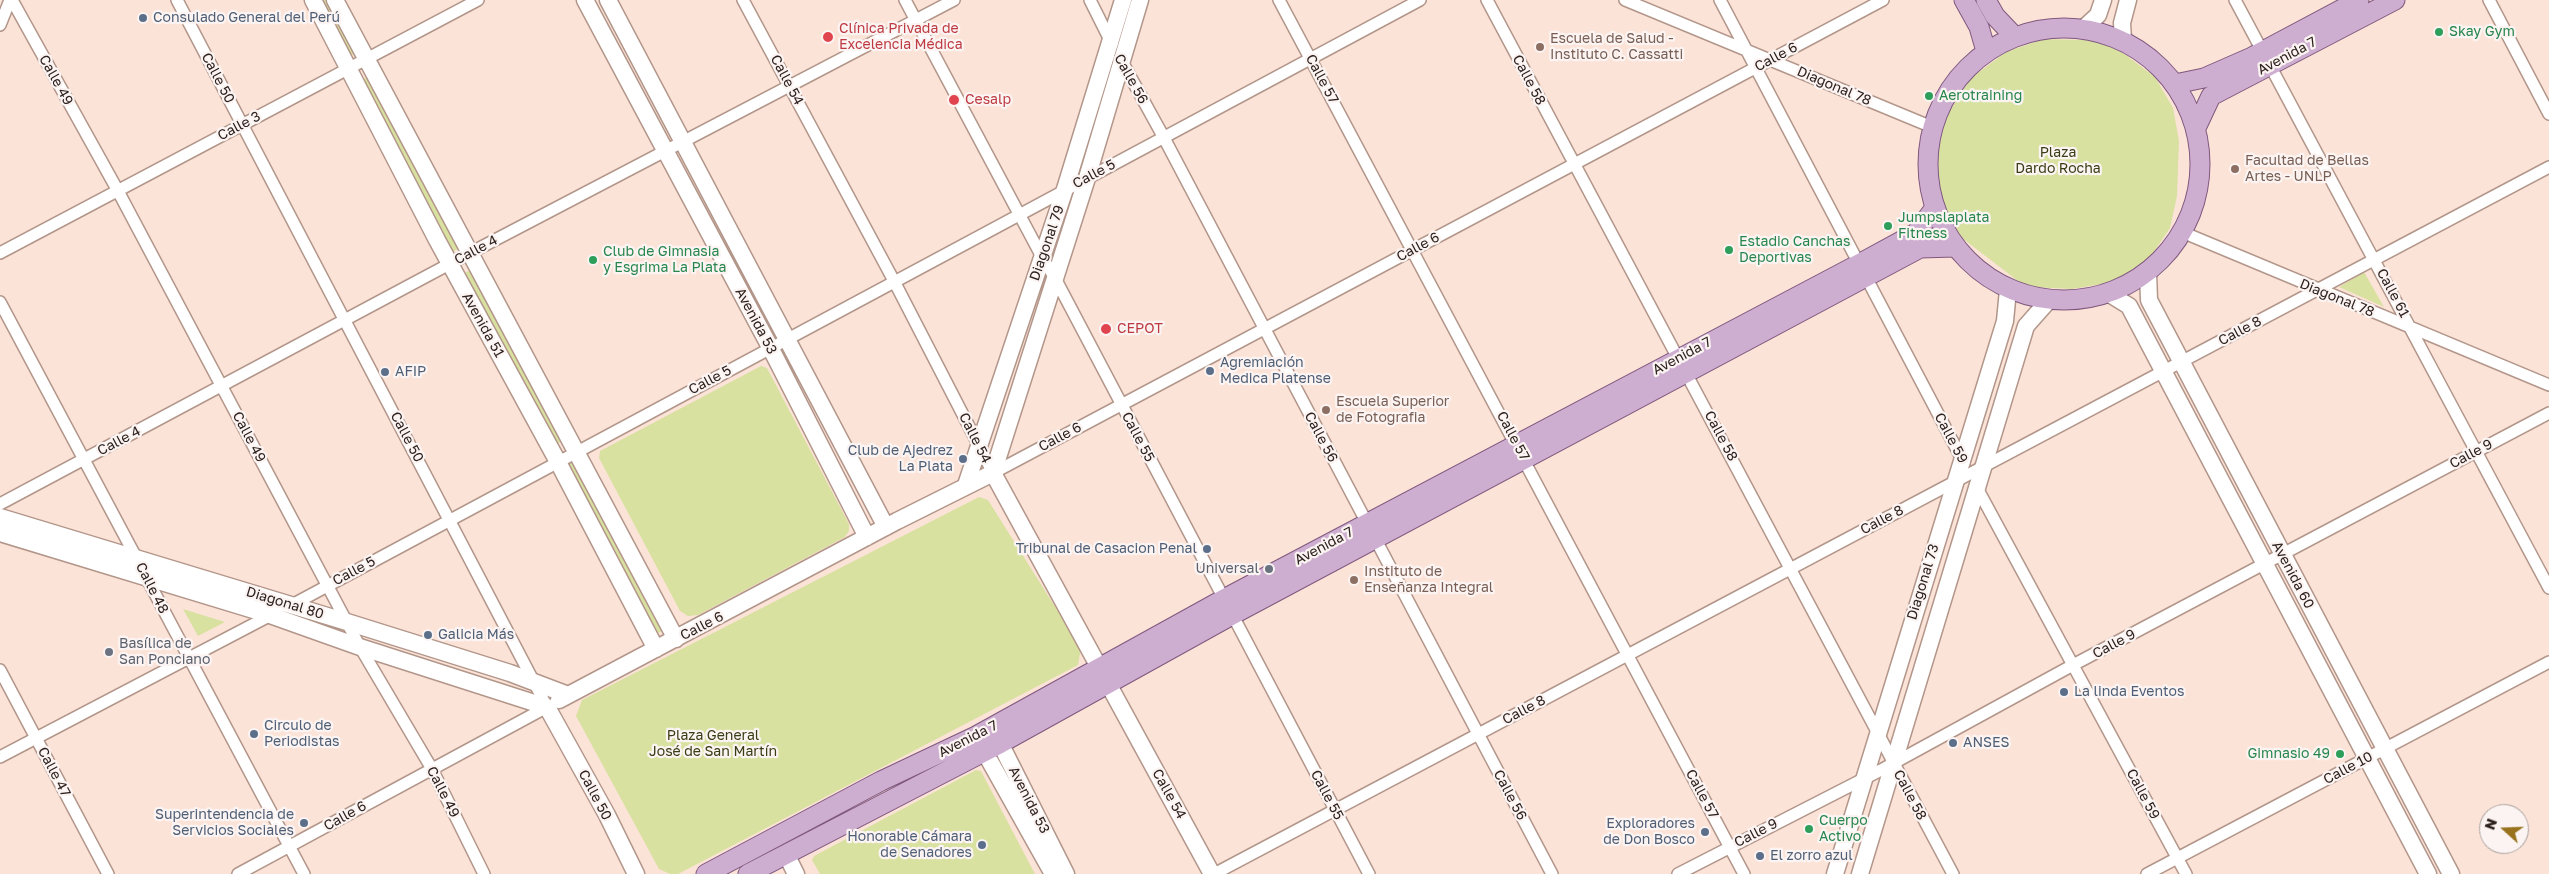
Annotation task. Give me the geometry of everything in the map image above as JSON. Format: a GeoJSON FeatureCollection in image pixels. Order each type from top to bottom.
{"type":"FeatureCollection","features":[{"type":"Feature","properties":{"kind":"main road","name":"Avenida 51"},"geometry":{"type":"LineString","coordinates":[[313,0],[450,264],[558,462],[656,649]]}},
{"type":"Feature","properties":{"kind":"main road","name":"Avenida 51"},"geometry":{"type":"LineString","coordinates":[[336,0],[676,639]]}},
{"type":"Feature","properties":{"kind":"main road","name":"Avenida 53"},"geometry":{"type":"LineString","coordinates":[[585,0],[770,347],[867,537]]}},
{"type":"Feature","properties":{"kind":"main road","name":"Avenida 53"},"geometry":{"type":"LineString","coordinates":[[608,0],[886,528]]}},
{"type":"Feature","properties":{"kind":"main road","name":"Diagonal 79"},"geometry":{"type":"LineString","coordinates":[[966,485],[1065,189],[1123,0]]}},
{"type":"Feature","properties":{"kind":"main road","name":"Diagonal 79"},"geometry":{"type":"LineString","coordinates":[[993,473],[1087,178],[1140,0]]}},
{"type":"Feature","properties":{"kind":"main road"},"geometry":{"type":"LineString","coordinates":[[1964,0],[1980,27],[1986,51]]}},
{"type":"Feature","properties":{"kind":"main road"},"geometry":{"type":"LineString","coordinates":[[2122,31],[2128,0]]}},
{"type":"Feature","properties":{"kind":"main road","name":"Avenida 7"},"geometry":{"type":"LineString","coordinates":[[2196,128],[2211,96],[2359,0]]}},
{"type":"Feature","properties":{"kind":"main road","name":"Avenida 7"},"geometry":{"type":"LineString","coordinates":[[2175,84],[2204,78],[2267,58],[2394,0]]}},
{"type":"Feature","properties":{"kind":"main road"},"geometry":{"type":"LineString","coordinates":[[2084,28],[2100,7],[2110,22],[2122,31],[2175,84],[2196,128],[2200,154],[2199,179],[2194,203],[2182,232],[2148,272],[2108,293],[2049,300],[2008,290],[1955,247],[1934,209],[1927,174],[1932,127],[1954,81],[1986,51],[2014,36],[2084,28],[2122,31]]}},
{"type":"Feature","properties":{"kind":"main road"},"geometry":{"type":"LineString","coordinates":[[1980,27],[1989,26],[1991,8]]}},
{"type":"Feature","properties":{"kind":"main road"},"geometry":{"type":"LineString","coordinates":[[1991,8],[2014,36]]}},
{"type":"Feature","properties":{"kind":"main road","name":"Avenida 7"},"geometry":{"type":"LineString","coordinates":[[1862,271],[1916,233],[1934,209]]}},
{"type":"Feature","properties":{"kind":"main road","name":"Avenida 7"},"geometry":{"type":"LineString","coordinates":[[748,874],[787,856],[1228,607],[1862,271],[1920,248],[1955,247]]}},
{"type":"Feature","properties":{"kind":"main road","name":"Avenida 60"},"geometry":{"type":"LineString","coordinates":[[2148,272],[2149,300],[2451,874]]}},
{"type":"Feature","properties":{"kind":"main road","name":"Diagonal 73"},"geometry":{"type":"LineString","coordinates":[[1835,874],[1961,458],[2005,321],[2008,290]]}},
{"type":"Feature","properties":{"kind":"main road","name":"Avenida 60"},"geometry":{"type":"LineString","coordinates":[[2108,293],[2129,306],[2428,874]]}},
{"type":"Feature","properties":{"kind":"main road","name":"Diagonal 73"},"geometry":{"type":"LineString","coordinates":[[1860,874],[1976,476],[2026,326],[2049,300]]}},
{"type":"Feature","properties":{"kind":"main road"},"geometry":{"type":"LineString","coordinates":[[2005,321],[2018,319],[2026,326]]}},
{"type":"Feature","properties":{"kind":"main road","name":"Calle 6"},"geometry":{"type":"LineString","coordinates":[[547,707],[568,694],[676,639],[966,485],[993,473]]}},
{"type":"Feature","properties":{"kind":"main road","name":"Calle 54"},"geometry":{"type":"LineString","coordinates":[[993,473],[1213,874]]}},
{"type":"Feature","properties":{"kind":"main road","name":"Diagonal 80"},"geometry":{"type":"LineString","coordinates":[[0,517],[347,622],[568,694]]}},
{"type":"Feature","properties":{"kind":"main road","name":"Diagonal 80"},"geometry":{"type":"LineString","coordinates":[[0,533],[270,615],[360,647],[547,707]]}},
{"type":"Feature","properties":{"kind":"main road","name":"Avenida 7"},"geometry":{"type":"LineString","coordinates":[[987,743],[992,726],[1104,676]]}},
{"type":"Feature","properties":{"kind":"main road","name":"Calle 50"},"geometry":{"type":"LineString","coordinates":[[547,707],[607,815],[636,874]]}},
{"type":"Feature","properties":{"kind":"main road","name":"Avenida 53"},"geometry":{"type":"LineString","coordinates":[[987,743],[1053,874]]}},
{"type":"Feature","properties":{"kind":"main road","name":"Avenida 53"},"geometry":{"type":"LineString","coordinates":[[987,743],[1066,874]]}},
{"type":"Feature","properties":{"kind":"main road","name":"Avenida 7"},"geometry":{"type":"LineString","coordinates":[[706,874],[881,781],[987,743]]}},
{"type":"Feature","properties":{"kind":"main road"},"geometry":{"type":"LineString","coordinates":[[787,856],[796,874]]}},
{"type":"Feature","properties":{"kind":"street"},"geometry":{"type":"LineString","coordinates":[[0,4],[9,0]]}},
{"type":"Feature","properties":{"kind":"street"},"geometry":{"type":"LineString","coordinates":[[0,25],[9,0]]}},
{"type":"Feature","properties":{"kind":"street","name":"Calle 49"},"geometry":{"type":"LineString","coordinates":[[9,0],[118,191],[360,647],[432,769],[484,874]]}},
{"type":"Feature","properties":{"kind":"street","name":"Calle 50"},"geometry":{"type":"LineString","coordinates":[[177,0],[451,519],[547,707]]}},
{"type":"Feature","properties":{"kind":"street","name":"Calle 3"},"geometry":{"type":"LineString","coordinates":[[0,253],[478,0]]}},
{"type":"Feature","properties":{"kind":"street","name":"Calle 54"},"geometry":{"type":"LineString","coordinates":[[743,0],[894,281],[993,473]]}},
{"type":"Feature","properties":{"kind":"street","name":"Calle 55"},"geometry":{"type":"LineString","coordinates":[[905,0],[1055,278],[1369,874]]}},
{"type":"Feature","properties":{"kind":"street","name":"Calle 4"},"geometry":{"type":"LineString","coordinates":[[0,504],[470,253],[954,0]]}},
{"type":"Feature","properties":{"kind":"street","name":"Calle 56"},"geometry":{"type":"LineString","coordinates":[[1090,0],[1110,42],[1163,136],[1552,874]]}},
{"type":"Feature","properties":{"kind":"street","name":"Calle 57"},"geometry":{"type":"LineString","coordinates":[[1279,0],[1744,874]]}},
{"type":"Feature","properties":{"kind":"street","name":"Calle 5"},"geometry":{"type":"LineString","coordinates":[[0,757],[328,586],[1163,136],[1420,0]]}},
{"type":"Feature","properties":{"kind":"street","name":"Calle 58"},"geometry":{"type":"LineString","coordinates":[[1487,0],[1792,568],[1893,764],[1953,874]]}},
{"type":"Feature","properties":{"kind":"street","name":"Diagonal 78"},"geometry":{"type":"LineString","coordinates":[[1625,0],[1745,48],[1932,127]]}},
{"type":"Feature","properties":{"kind":"street","name":"Calle 59"},"geometry":{"type":"LineString","coordinates":[[1720,0],[1961,458],[1976,476],[2074,665],[2186,874]]}},
{"type":"Feature","properties":{"kind":"street","name":"Calle 6"},"geometry":{"type":"LineString","coordinates":[[993,473],[1883,0]]}},
{"type":"Feature","properties":{"kind":"street","name":"Calle 61"},"geometry":{"type":"LineString","coordinates":[[2236,0],[2549,588]]}},
{"type":"Feature","properties":{"kind":"street"},"geometry":{"type":"LineString","coordinates":[[2488,0],[2549,114]]}},
{"type":"Feature","properties":{"kind":"street","name":"Calle 8"},"geometry":{"type":"LineString","coordinates":[[1213,874],[1954,482],[1976,476],[2163,371],[2549,167]]}},
{"type":"Feature","properties":{"kind":"street","name":"Diagonal 78"},"geometry":{"type":"LineString","coordinates":[[2182,232],[2549,385]]}},
{"type":"Feature","properties":{"kind":"street","name":"Calle 48"},"geometry":{"type":"LineString","coordinates":[[0,302],[82,460],[304,874]]}},
{"type":"Feature","properties":{"kind":"street","name":"Calle 9"},"geometry":{"type":"LineString","coordinates":[[1678,874],[1893,764],[2074,665],[2549,413]]}},
{"type":"Feature","properties":{"kind":"street","name":"Calle 10"},"geometry":{"type":"LineString","coordinates":[[2147,874],[2549,662]]}},
{"type":"Feature","properties":{"kind":"street","name":"Calle 47"},"geometry":{"type":"LineString","coordinates":[[0,670],[108,874]]}},
{"type":"Feature","properties":{"kind":"street","name":"Calle 6"},"geometry":{"type":"LineString","coordinates":[[238,874],[547,707]]}},
{"type":"Feature","properties":{"kind":"green space"},"geometry":{"type":"Polygon","coordinates":[[[320,0],[328,0],[356,53],[350,56],[320,0]]]}},
{"type":"Feature","properties":{"kind":"green space","name":"Plaza Dardo Rocha"},"geometry":{"type":"Polygon","coordinates":[[[2044,39],[2085,40],[2103,44],[2123,53],[2155,77],[2173,108],[2179,141],[2177,196],[2170,228],[2149,259],[2113,282],[2072,289],[2033,287],[2022,284],[1955,231],[1941,201],[1936,158],[1947,115],[1971,78],[2006,52],[2044,39]]]}},
{"type":"Feature","properties":{"kind":"green space"},"geometry":{"type":"Polygon","coordinates":[[[368,77],[458,249],[452,252],[361,80],[368,77]]]}},
{"type":"Feature","properties":{"kind":"green space"},"geometry":{"type":"Polygon","coordinates":[[[472,269],[562,441],[556,445],[465,273],[472,269]]]}},
{"type":"Feature","properties":{"kind":"green space"},"geometry":{"type":"Polygon","coordinates":[[[2364,272],[2384,307],[2339,287],[2364,272]]]}},
{"type":"Feature","properties":{"kind":"green space"},"geometry":{"type":"Polygon","coordinates":[[[761,366],[767,368],[849,524],[849,531],[845,537],[698,615],[688,616],[680,611],[599,458],[600,451],[761,366]]]}},
{"type":"Feature","properties":{"kind":"green space"},"geometry":{"type":"Polygon","coordinates":[[[572,459],[662,631],[656,634],[566,462],[572,459]]]}},
{"type":"Feature","properties":{"kind":"green space","name":"Plaza General José de San Martín"},"geometry":{"type":"Polygon","coordinates":[[[979,497],[988,500],[1081,648],[1078,665],[678,874],[670,874],[659,869],[576,716],[582,700],[979,497]]]}},
{"type":"Feature","properties":{"kind":"green space"},"geometry":{"type":"Polygon","coordinates":[[[183,609],[225,622],[198,636],[183,609]]]}},
{"type":"Feature","properties":{"kind":"green space"},"geometry":{"type":"Polygon","coordinates":[[[976,770],[981,771],[1035,874],[820,874],[812,860],[814,856],[976,770]]]}},
{"type":"Feature","properties":{"kind":"place","name":"Consulado General del Perú"},"geometry":{"type":"Point","coordinates":[143,18]}},
{"type":"Feature","properties":{"kind":"place","name":"Skay Gym"},"geometry":{"type":"Point","coordinates":[2439,32]}},
{"type":"Feature","properties":{"kind":"place","name":"Clínica Privada de Excelencia Médica"},"geometry":{"type":"Point","coordinates":[828,37]}},
{"type":"Feature","properties":{"kind":"place","name":"Escuela de Salud - Instituto C. Cassatti"},"geometry":{"type":"Point","coordinates":[1540,47]}},
{"type":"Feature","properties":{"kind":"place","name":"Aerotraining"},"geometry":{"type":"Point","coordinates":[1929,96]}},
{"type":"Feature","properties":{"kind":"place","name":"Cesalp"},"geometry":{"type":"Point","coordinates":[954,100]}},
{"type":"Feature","properties":{"kind":"place","name":"Facultad de Bellas Artes - UNLP"},"geometry":{"type":"Point","coordinates":[2235,169]}},
{"type":"Feature","properties":{"kind":"place","name":"Jumpslaplata Fitness"},"geometry":{"type":"Point","coordinates":[1888,226]}},
{"type":"Feature","properties":{"kind":"place","name":"Estadio Canchas Deportivas"},"geometry":{"type":"Point","coordinates":[1729,250]}},
{"type":"Feature","properties":{"kind":"place","name":"Club de Gimnasia y Esgrima La Plata"},"geometry":{"type":"Point","coordinates":[593,260]}},
{"type":"Feature","properties":{"kind":"place","name":"CEPOT"},"geometry":{"type":"Point","coordinates":[1106,329]}},
{"type":"Feature","properties":{"kind":"place","name":"Agremiación Medica Platense"},"geometry":{"type":"Point","coordinates":[1210,371]}},
{"type":"Feature","properties":{"kind":"place","name":"AFIP"},"geometry":{"type":"Point","coordinates":[385,372]}},
{"type":"Feature","properties":{"kind":"place","name":"Escuela Superior de Fotografia"},"geometry":{"type":"Point","coordinates":[1326,410]}},
{"type":"Feature","properties":{"kind":"place","name":"Club de Ajedrez La Plata"},"geometry":{"type":"Point","coordinates":[963,459]}},
{"type":"Feature","properties":{"kind":"place","name":"Tribunal de Casacion Penal"},"geometry":{"type":"Point","coordinates":[1207,549]}},
{"type":"Feature","properties":{"kind":"place","name":"Universal"},"geometry":{"type":"Point","coordinates":[1269,569]}},
{"type":"Feature","properties":{"kind":"place","name":"Instituto de Enseñanza Integral"},"geometry":{"type":"Point","coordinates":[1354,580]}},
{"type":"Feature","properties":{"kind":"place","name":"Galicia Más"},"geometry":{"type":"Point","coordinates":[428,635]}},
{"type":"Feature","properties":{"kind":"place","name":"Basílica de San Ponciano"},"geometry":{"type":"Point","coordinates":[109,652]}},
{"type":"Feature","properties":{"kind":"place","name":"La linda Eventos"},"geometry":{"type":"Point","coordinates":[2064,692]}},
{"type":"Feature","properties":{"kind":"place","name":"Circulo de Periodistas"},"geometry":{"type":"Point","coordinates":[254,734]}},
{"type":"Feature","properties":{"kind":"place","name":"ANSES"},"geometry":{"type":"Point","coordinates":[1953,743]}},
{"type":"Feature","properties":{"kind":"place","name":"Gimnasio 49"},"geometry":{"type":"Point","coordinates":[2340,754]}},
{"type":"Feature","properties":{"kind":"place","name":"Superintendencia de Servicios Sociales"},"geometry":{"type":"Point","coordinates":[304,823]}},
{"type":"Feature","properties":{"kind":"place","name":"Cuerpo Activo"},"geometry":{"type":"Point","coordinates":[1809,829]}},
{"type":"Feature","properties":{"kind":"place","name":"Exploradores de Don Bosco"},"geometry":{"type":"Point","coordinates":[1705,832]}},
{"type":"Feature","properties":{"kind":"place","name":"Honorable Cámara de Senadores"},"geometry":{"type":"Point","coordinates":[982,845]}},
{"type":"Feature","properties":{"kind":"place","name":"El zorro azul"},"geometry":{"type":"Point","coordinates":[1760,856]}}]}
